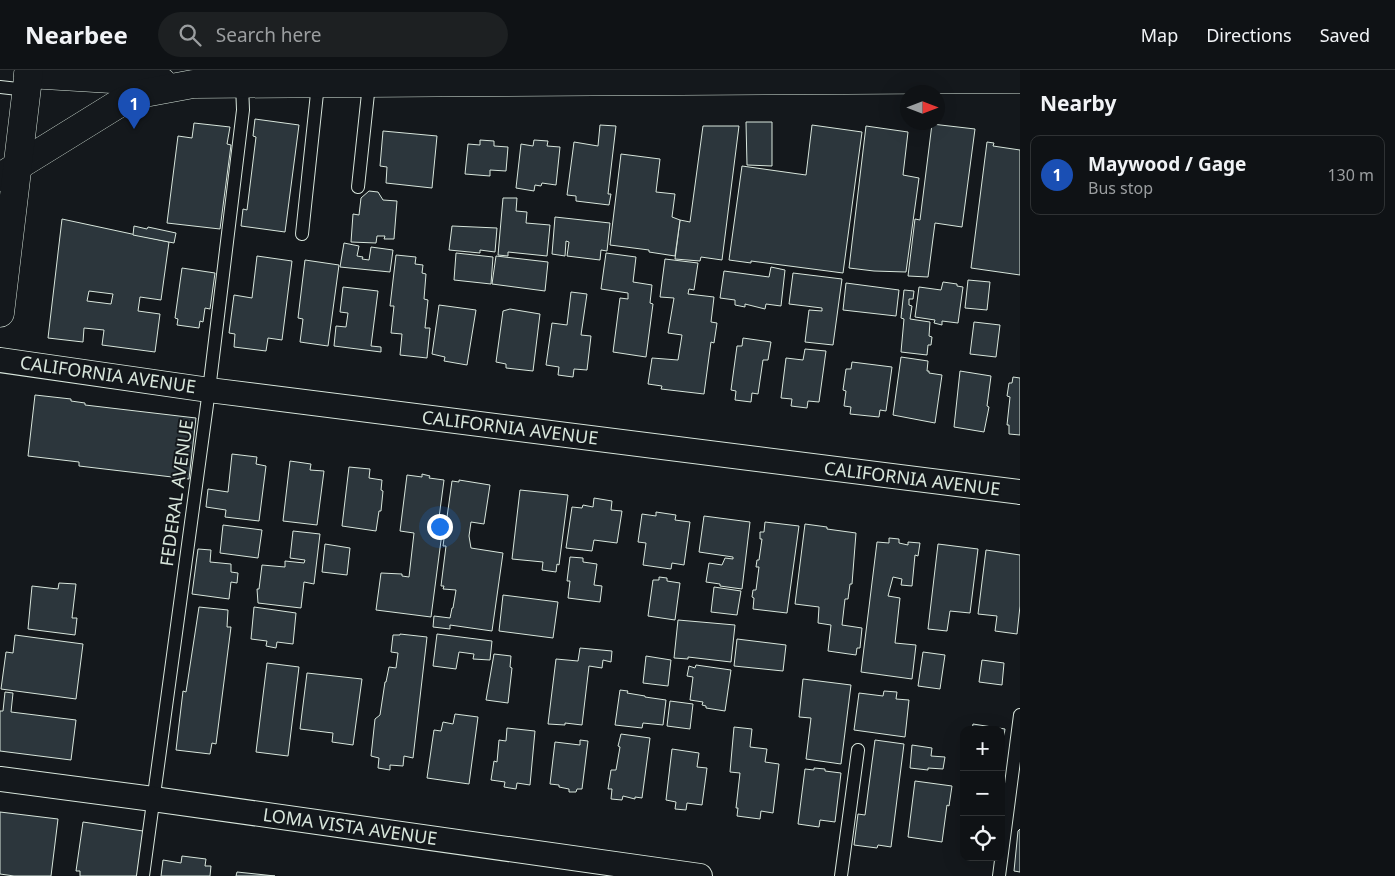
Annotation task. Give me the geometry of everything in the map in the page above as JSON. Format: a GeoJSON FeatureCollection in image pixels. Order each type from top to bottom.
{"type":"FeatureCollection","features":[{"type":"Feature","properties":{"kind":"street"},"geometry":{"type":"LineString","coordinates":[[0,313],[9,172],[28,78],[193,84],[369,84],[630,76],[923,75],[1020,80]]}},
{"type":"Feature","properties":{"kind":"street"},"geometry":{"type":"LineString","coordinates":[[9,172],[125,100],[139,94],[193,84]]}},
{"type":"Feature","properties":{"kind":"street","name":"CALIFORNIA AVENUE"},"geometry":{"type":"LineString","coordinates":[[0,360],[209,390],[1020,492]]}},
{"type":"Feature","properties":{"kind":"street","name":"LOMA VISTA AVENUE"},"geometry":{"type":"LineString","coordinates":[[0,780],[153,799],[700,876]]}},
{"type":"Feature","properties":{"kind":"lane"},"geometry":{"type":"LineString","coordinates":[[0,86],[28,78]]}},
{"type":"Feature","properties":{"kind":"lane","name":"FEDERAL AVENUE"},"geometry":{"type":"LineString","coordinates":[[143,876],[209,390],[243,110],[242,84]]}},
{"type":"Feature","properties":{"kind":"lane"},"geometry":{"type":"LineString","coordinates":[[302,234],[318,84]]}},
{"type":"Feature","properties":{"kind":"lane"},"geometry":{"type":"LineString","coordinates":[[358,186],[369,84]]}},
{"type":"Feature","properties":{"kind":"lane"},"geometry":{"type":"LineString","coordinates":[[999,876],[1020,715]]}},
{"type":"Feature","properties":{"kind":"lane"},"geometry":{"type":"LineString","coordinates":[[841,876],[858,750]]}},
{"type":"Feature","properties":{"kind":"building"},"geometry":{"type":"Polygon","coordinates":[[[255,119],[299,125],[285,232],[241,226],[243,209],[247,210],[256,137],[253,136],[255,119]]]}},
{"type":"Feature","properties":{"kind":"building"},"geometry":{"type":"Polygon","coordinates":[[[746,122],[772,122],[772,166],[747,165],[746,122]]]}},
{"type":"Feature","properties":{"kind":"building"},"geometry":{"type":"Polygon","coordinates":[[[194,123],[230,127],[227,144],[231,145],[220,229],[167,223],[178,136],[192,138],[194,123]]]}},
{"type":"Feature","properties":{"kind":"building"},"geometry":{"type":"Polygon","coordinates":[[[600,125],[616,126],[608,194],[611,194],[609,205],[576,201],[576,196],[567,195],[574,142],[598,146],[600,125]]]}},
{"type":"Feature","properties":{"kind":"building"},"geometry":{"type":"Polygon","coordinates":[[[812,125],[862,132],[843,273],[729,260],[742,166],[806,175],[812,125]]]}},
{"type":"Feature","properties":{"kind":"building"},"geometry":{"type":"Polygon","coordinates":[[[703,126],[739,126],[722,260],[701,257],[700,261],[675,259],[680,220],[690,222],[703,126]]]}},
{"type":"Feature","properties":{"kind":"building"},"geometry":{"type":"Polygon","coordinates":[[[866,126],[908,132],[903,175],[919,178],[906,272],[849,268],[866,126]]]}},
{"type":"Feature","properties":{"kind":"building"},"geometry":{"type":"Polygon","coordinates":[[[945,126],[975,129],[962,227],[935,223],[928,277],[908,276],[915,219],[920,220],[931,130],[945,130],[945,126]]]}},
{"type":"Feature","properties":{"kind":"building"},"geometry":{"type":"Polygon","coordinates":[[[383,131],[437,136],[432,188],[386,183],[387,167],[380,166],[383,131]]]}},
{"type":"Feature","properties":{"kind":"building"},"geometry":{"type":"Polygon","coordinates":[[[480,140],[494,141],[494,146],[508,147],[506,171],[490,170],[490,176],[465,174],[468,144],[480,145],[480,140]]]}},
{"type":"Feature","properties":{"kind":"building"},"geometry":{"type":"Polygon","coordinates":[[[534,140],[548,141],[547,146],[560,147],[556,185],[542,183],[541,186],[535,185],[534,191],[516,188],[521,144],[533,146],[534,140]]]}},
{"type":"Feature","properties":{"kind":"building"},"geometry":{"type":"Polygon","coordinates":[[[987,142],[994,143],[993,146],[1020,150],[1020,275],[971,268],[987,142]]]}},
{"type":"Feature","properties":{"kind":"building"},"geometry":{"type":"Polygon","coordinates":[[[621,154],[660,159],[656,192],[675,194],[672,217],[680,220],[675,256],[649,252],[649,250],[610,245],[621,154]]]}},
{"type":"Feature","properties":{"kind":"building"},"geometry":{"type":"Polygon","coordinates":[[[369,191],[378,192],[383,200],[397,201],[394,239],[384,239],[385,236],[377,236],[376,243],[351,242],[353,214],[359,215],[361,198],[369,191]]]}},
{"type":"Feature","properties":{"kind":"building"},"geometry":{"type":"Polygon","coordinates":[[[503,198],[517,198],[516,211],[527,212],[526,223],[550,225],[547,256],[508,252],[508,256],[498,255],[503,198]]]}},
{"type":"Feature","properties":{"kind":"building"},"geometry":{"type":"Polygon","coordinates":[[[555,217],[610,223],[607,251],[601,250],[600,260],[567,256],[569,242],[566,241],[565,256],[552,254],[555,217]]]}},
{"type":"Feature","properties":{"kind":"building"},"geometry":{"type":"Polygon","coordinates":[[[62,219],[169,242],[161,300],[140,297],[138,311],[160,314],[155,352],[102,345],[104,330],[84,328],[83,342],[48,338],[62,219]],[[89,291],[87,301],[111,304],[113,294],[89,291]]]}},
{"type":"Feature","properties":{"kind":"building"},"geometry":{"type":"Polygon","coordinates":[[[134,226],[176,233],[174,243],[133,235],[134,226]]]}},
{"type":"Feature","properties":{"kind":"building"},"geometry":{"type":"Polygon","coordinates":[[[452,226],[497,228],[495,252],[480,250],[480,253],[449,250],[452,226]]]}},
{"type":"Feature","properties":{"kind":"building"},"geometry":{"type":"Polygon","coordinates":[[[344,243],[359,246],[357,256],[369,260],[371,247],[393,250],[390,272],[340,267],[344,243]]]}},
{"type":"Feature","properties":{"kind":"building"},"geometry":{"type":"Polygon","coordinates":[[[456,253],[493,257],[491,284],[454,280],[456,253]]]}},
{"type":"Feature","properties":{"kind":"building"},"geometry":{"type":"Polygon","coordinates":[[[606,253],[636,257],[633,282],[652,285],[650,303],[653,304],[646,357],[613,352],[620,298],[628,299],[628,293],[601,289],[606,253]]]}},
{"type":"Feature","properties":{"kind":"building"},"geometry":{"type":"Polygon","coordinates":[[[396,255],[416,257],[415,264],[423,265],[422,273],[426,274],[424,299],[428,300],[425,328],[430,328],[427,358],[400,355],[402,334],[391,333],[394,306],[390,306],[396,255]]]}},
{"type":"Feature","properties":{"kind":"building"},"geometry":{"type":"Polygon","coordinates":[[[257,256],[292,261],[282,340],[268,338],[266,351],[234,347],[235,334],[229,333],[234,295],[252,298],[257,256]]]}},
{"type":"Feature","properties":{"kind":"building"},"geometry":{"type":"Polygon","coordinates":[[[496,256],[548,262],[545,291],[492,284],[496,256]]]}},
{"type":"Feature","properties":{"kind":"building"},"geometry":{"type":"Polygon","coordinates":[[[665,259],[698,263],[694,290],[689,289],[688,294],[714,297],[711,322],[717,323],[714,343],[711,342],[704,394],[661,389],[662,386],[648,384],[652,358],[678,360],[682,335],[668,333],[674,298],[660,297],[665,259]]]}},
{"type":"Feature","properties":{"kind":"building"},"geometry":{"type":"Polygon","coordinates":[[[305,260],[339,265],[328,346],[300,342],[303,319],[298,318],[305,260]]]}},
{"type":"Feature","properties":{"kind":"building"},"geometry":{"type":"Polygon","coordinates":[[[771,267],[785,270],[781,306],[766,304],[765,309],[745,304],[745,307],[735,305],[735,300],[720,298],[724,271],[769,277],[771,267]]]}},
{"type":"Feature","properties":{"kind":"building"},"geometry":{"type":"Polygon","coordinates":[[[182,268],[215,273],[210,309],[205,308],[203,322],[200,321],[199,328],[177,325],[178,319],[175,318],[182,268]]]}},
{"type":"Feature","properties":{"kind":"building"},"geometry":{"type":"Polygon","coordinates":[[[793,273],[842,279],[833,345],[805,342],[809,310],[822,311],[822,308],[789,304],[793,273]]]}},
{"type":"Feature","properties":{"kind":"building"},"geometry":{"type":"Polygon","coordinates":[[[968,280],[990,282],[987,310],[965,308],[968,280]]]}},
{"type":"Feature","properties":{"kind":"building"},"geometry":{"type":"Polygon","coordinates":[[[943,282],[963,287],[958,323],[942,321],[942,325],[934,323],[935,320],[915,317],[919,287],[941,290],[943,282]]]}},
{"type":"Feature","properties":{"kind":"building"},"geometry":{"type":"Polygon","coordinates":[[[846,283],[899,290],[896,316],[843,310],[846,283]]]}},
{"type":"Feature","properties":{"kind":"building"},"geometry":{"type":"Polygon","coordinates":[[[343,287],[378,291],[371,346],[381,347],[381,352],[334,346],[336,326],[346,327],[348,313],[340,312],[343,287]]]}},
{"type":"Feature","properties":{"kind":"building"},"geometry":{"type":"Polygon","coordinates":[[[904,290],[914,291],[913,299],[909,299],[909,305],[912,306],[910,319],[930,322],[929,336],[932,337],[931,345],[928,345],[927,355],[901,352],[904,319],[901,318],[904,290]]]}},
{"type":"Feature","properties":{"kind":"building"},"geometry":{"type":"Polygon","coordinates":[[[571,292],[587,294],[581,335],[591,336],[587,370],[574,369],[573,377],[558,375],[559,367],[546,365],[552,323],[567,325],[571,292]]]}},
{"type":"Feature","properties":{"kind":"building"},"geometry":{"type":"Polygon","coordinates":[[[439,305],[476,310],[467,365],[444,361],[445,357],[432,354],[439,305]]]}},
{"type":"Feature","properties":{"kind":"building"},"geometry":{"type":"Polygon","coordinates":[[[510,309],[540,314],[533,371],[506,368],[506,364],[496,362],[503,311],[510,309]]]}},
{"type":"Feature","properties":{"kind":"building"},"geometry":{"type":"Polygon","coordinates":[[[974,322],[1000,325],[996,357],[970,354],[974,322]]]}},
{"type":"Feature","properties":{"kind":"building"},"geometry":{"type":"Polygon","coordinates":[[[743,338],[771,342],[768,360],[763,360],[758,394],[752,393],[751,402],[735,400],[736,391],[731,390],[737,346],[742,346],[743,338]]]}},
{"type":"Feature","properties":{"kind":"building"},"geometry":{"type":"Polygon","coordinates":[[[805,349],[826,351],[819,402],[808,401],[807,408],[791,406],[792,399],[781,398],[786,358],[803,360],[805,349]]]}},
{"type":"Feature","properties":{"kind":"building"},"geometry":{"type":"Polygon","coordinates":[[[901,357],[928,361],[927,371],[929,373],[942,375],[935,423],[893,415],[901,357]]]}},
{"type":"Feature","properties":{"kind":"building"},"geometry":{"type":"Polygon","coordinates":[[[852,362],[892,367],[886,411],[880,410],[879,417],[850,414],[851,407],[844,406],[846,391],[843,390],[846,369],[851,369],[852,362]]]}},
{"type":"Feature","properties":{"kind":"building"},"geometry":{"type":"Polygon","coordinates":[[[960,371],[991,376],[987,406],[989,407],[984,432],[954,427],[960,371]]]}},
{"type":"Feature","properties":{"kind":"building"},"geometry":{"type":"Polygon","coordinates":[[[1013,377],[1020,378],[1020,435],[1009,434],[1009,425],[1007,425],[1010,397],[1007,396],[1009,383],[1012,383],[1013,377]]]}},
{"type":"Feature","properties":{"kind":"building"},"geometry":{"type":"Polygon","coordinates":[[[35,395],[71,399],[71,401],[85,403],[85,405],[196,418],[189,479],[79,466],[79,462],[28,456],[35,395]]]}},
{"type":"Feature","properties":{"kind":"building"},"geometry":{"type":"Polygon","coordinates":[[[232,454],[257,457],[256,464],[266,466],[259,521],[225,517],[226,510],[206,507],[208,489],[228,492],[232,454]]]}},
{"type":"Feature","properties":{"kind":"building"},"geometry":{"type":"Polygon","coordinates":[[[290,461],[311,464],[310,470],[324,471],[317,525],[283,521],[290,461]]]}},
{"type":"Feature","properties":{"kind":"building"},"geometry":{"type":"Polygon","coordinates":[[[349,467],[370,469],[369,478],[382,480],[381,511],[379,511],[376,531],[342,526],[349,467]]]}},
{"type":"Feature","properties":{"kind":"building"},"geometry":{"type":"Polygon","coordinates":[[[422,474],[430,476],[429,478],[444,480],[437,533],[442,533],[431,617],[376,610],[381,573],[402,574],[402,576],[409,577],[414,533],[400,531],[407,475],[422,477],[422,474]]]}},
{"type":"Feature","properties":{"kind":"building"},"geometry":{"type":"Polygon","coordinates":[[[459,480],[490,485],[484,524],[471,522],[469,536],[471,548],[503,553],[492,631],[450,625],[450,629],[433,627],[434,616],[450,618],[453,608],[456,590],[443,589],[444,586],[441,586],[446,546],[443,546],[452,481],[459,482],[459,480]]]}},
{"type":"Feature","properties":{"kind":"building"},"geometry":{"type":"Polygon","coordinates":[[[520,490],[568,495],[559,565],[557,564],[556,572],[542,570],[543,562],[512,559],[520,490]]]}},
{"type":"Feature","properties":{"kind":"building"},"geometry":{"type":"Polygon","coordinates":[[[594,498],[612,501],[611,510],[622,511],[617,543],[594,540],[592,551],[566,548],[572,507],[582,508],[583,505],[593,507],[594,498]]]}},
{"type":"Feature","properties":{"kind":"building"},"geometry":{"type":"Polygon","coordinates":[[[656,512],[676,515],[675,520],[690,522],[684,565],[672,563],[671,569],[643,565],[646,543],[638,542],[642,514],[656,516],[656,512]]]}},
{"type":"Feature","properties":{"kind":"building"},"geometry":{"type":"Polygon","coordinates":[[[704,516],[750,522],[742,589],[706,582],[709,563],[722,565],[725,558],[733,559],[733,557],[699,552],[704,516]]]}},
{"type":"Feature","properties":{"kind":"building"},"geometry":{"type":"Polygon","coordinates":[[[765,522],[799,526],[787,613],[753,609],[754,598],[752,597],[753,590],[756,590],[759,567],[756,567],[762,539],[760,539],[760,532],[764,532],[765,522]]]}},
{"type":"Feature","properties":{"kind":"building"},"geometry":{"type":"Polygon","coordinates":[[[805,524],[856,533],[852,584],[850,584],[848,599],[845,599],[842,625],[862,628],[860,648],[857,648],[856,655],[828,651],[831,625],[818,623],[819,607],[795,604],[805,524]]]}},
{"type":"Feature","properties":{"kind":"building"},"geometry":{"type":"Polygon","coordinates":[[[223,525],[262,530],[258,558],[220,553],[223,525]]]}},
{"type":"Feature","properties":{"kind":"building"},"geometry":{"type":"Polygon","coordinates":[[[293,531],[320,534],[314,584],[304,582],[301,608],[258,603],[257,589],[259,589],[262,565],[285,567],[285,561],[304,563],[305,560],[290,558],[293,531]]]}},
{"type":"Feature","properties":{"kind":"building"},"geometry":{"type":"Polygon","coordinates":[[[889,538],[899,539],[899,543],[908,545],[908,542],[920,543],[918,556],[915,555],[912,586],[901,585],[902,579],[893,577],[888,596],[900,598],[895,643],[916,645],[912,679],[861,672],[877,542],[889,543],[889,538]]]}},
{"type":"Feature","properties":{"kind":"building"},"geometry":{"type":"Polygon","coordinates":[[[325,544],[350,548],[347,575],[322,572],[325,544]]]}},
{"type":"Feature","properties":{"kind":"building"},"geometry":{"type":"Polygon","coordinates":[[[938,544],[978,549],[970,613],[950,611],[947,631],[928,629],[938,544]]]}},
{"type":"Feature","properties":{"kind":"building"},"geometry":{"type":"Polygon","coordinates":[[[198,549],[211,550],[210,562],[231,564],[231,572],[238,573],[237,583],[231,582],[229,599],[192,594],[198,549]]]}},
{"type":"Feature","properties":{"kind":"building"},"geometry":{"type":"Polygon","coordinates":[[[986,550],[1020,555],[1020,606],[1017,634],[995,631],[997,616],[978,614],[986,550]]]}},
{"type":"Feature","properties":{"kind":"building"},"geometry":{"type":"Polygon","coordinates":[[[570,557],[583,558],[583,562],[597,564],[594,585],[602,586],[600,602],[568,598],[570,581],[567,581],[570,557]]]}},
{"type":"Feature","properties":{"kind":"building"},"geometry":{"type":"Polygon","coordinates":[[[659,577],[667,578],[667,581],[680,583],[675,620],[648,616],[653,580],[659,580],[659,577]]]}},
{"type":"Feature","properties":{"kind":"building"},"geometry":{"type":"Polygon","coordinates":[[[59,583],[76,584],[72,618],[77,618],[75,635],[28,629],[32,586],[58,589],[59,583]]]}},
{"type":"Feature","properties":{"kind":"building"},"geometry":{"type":"Polygon","coordinates":[[[714,587],[741,591],[737,615],[711,612],[714,587]]]}},
{"type":"Feature","properties":{"kind":"building"},"geometry":{"type":"Polygon","coordinates":[[[503,595],[558,602],[553,638],[499,631],[503,595]]]}},
{"type":"Feature","properties":{"kind":"building"},"geometry":{"type":"Polygon","coordinates":[[[199,607],[228,610],[227,627],[231,627],[216,744],[212,743],[210,754],[176,750],[183,691],[186,692],[199,607]]]}},
{"type":"Feature","properties":{"kind":"building"},"geometry":{"type":"Polygon","coordinates":[[[254,607],[296,613],[293,644],[277,642],[276,648],[266,646],[267,641],[251,639],[254,607]]]}},
{"type":"Feature","properties":{"kind":"building"},"geometry":{"type":"Polygon","coordinates":[[[678,620],[735,625],[731,662],[688,657],[688,659],[674,658],[678,620]]]}},
{"type":"Feature","properties":{"kind":"building"},"geometry":{"type":"Polygon","coordinates":[[[437,634],[492,641],[490,660],[473,659],[474,654],[459,652],[456,669],[433,666],[437,634]]]}},
{"type":"Feature","properties":{"kind":"building"},"geometry":{"type":"Polygon","coordinates":[[[15,635],[83,644],[76,699],[1,689],[6,652],[13,653],[15,635]]]}},
{"type":"Feature","properties":{"kind":"building"},"geometry":{"type":"Polygon","coordinates":[[[393,635],[427,637],[413,758],[404,756],[403,766],[390,765],[390,770],[378,768],[379,758],[371,756],[375,719],[380,715],[389,667],[396,668],[398,653],[391,652],[393,635]]]}},
{"type":"Feature","properties":{"kind":"building"},"geometry":{"type":"Polygon","coordinates":[[[737,639],[786,645],[783,671],[734,666],[737,639]]]}},
{"type":"Feature","properties":{"kind":"building"},"geometry":{"type":"Polygon","coordinates":[[[580,648],[612,651],[611,662],[603,660],[602,668],[589,666],[582,725],[548,724],[556,659],[578,661],[580,648]]]}},
{"type":"Feature","properties":{"kind":"building"},"geometry":{"type":"Polygon","coordinates":[[[923,652],[945,655],[940,689],[918,686],[923,652]]]}},
{"type":"Feature","properties":{"kind":"building"},"geometry":{"type":"Polygon","coordinates":[[[494,654],[511,656],[510,667],[512,668],[508,703],[486,700],[494,654]]]}},
{"type":"Feature","properties":{"kind":"building"},"geometry":{"type":"Polygon","coordinates":[[[646,656],[671,660],[668,686],[643,683],[646,656]]]}},
{"type":"Feature","properties":{"kind":"building"},"geometry":{"type":"Polygon","coordinates":[[[982,660],[1004,663],[1002,685],[979,682],[982,660]]]}},
{"type":"Feature","properties":{"kind":"building"},"geometry":{"type":"Polygon","coordinates":[[[267,663],[299,667],[288,756],[256,752],[267,663]]]}},
{"type":"Feature","properties":{"kind":"building"},"geometry":{"type":"Polygon","coordinates":[[[696,665],[731,670],[725,711],[706,708],[706,706],[702,705],[703,702],[690,700],[693,677],[687,676],[689,666],[695,668],[696,665]]]}},
{"type":"Feature","properties":{"kind":"building"},"geometry":{"type":"Polygon","coordinates":[[[307,673],[362,679],[353,745],[332,742],[333,733],[300,729],[307,673]]]}},
{"type":"Feature","properties":{"kind":"building"},"geometry":{"type":"Polygon","coordinates":[[[803,679],[851,685],[841,764],[806,759],[811,718],[799,717],[803,679]]]}},
{"type":"Feature","properties":{"kind":"building"},"geometry":{"type":"Polygon","coordinates":[[[620,690],[645,697],[666,700],[663,725],[643,723],[642,728],[615,725],[620,690]]]}},
{"type":"Feature","properties":{"kind":"building"},"geometry":{"type":"Polygon","coordinates":[[[884,691],[897,692],[896,699],[909,700],[905,737],[854,730],[859,693],[883,696],[884,691]]]}},
{"type":"Feature","properties":{"kind":"building"},"geometry":{"type":"Polygon","coordinates":[[[5,692],[13,693],[11,712],[76,720],[71,760],[0,751],[0,711],[3,711],[5,692]]]}},
{"type":"Feature","properties":{"kind":"building"},"geometry":{"type":"Polygon","coordinates":[[[670,701],[693,704],[690,729],[667,726],[670,701]]]}},
{"type":"Feature","properties":{"kind":"building"},"geometry":{"type":"Polygon","coordinates":[[[455,714],[478,717],[469,784],[427,778],[434,730],[441,731],[443,722],[453,724],[455,714]]]}},
{"type":"Feature","properties":{"kind":"building"},"geometry":{"type":"Polygon","coordinates":[[[734,727],[752,729],[750,747],[767,749],[765,762],[779,764],[773,813],[761,811],[760,819],[737,816],[738,808],[736,808],[740,773],[730,772],[734,727]]]}},
{"type":"Feature","properties":{"kind":"building"},"geometry":{"type":"Polygon","coordinates":[[[507,728],[535,731],[530,785],[517,783],[516,789],[504,787],[505,782],[491,780],[494,761],[497,762],[499,740],[506,741],[507,728]]]}},
{"type":"Feature","properties":{"kind":"building"},"geometry":{"type":"Polygon","coordinates":[[[621,734],[650,738],[642,798],[635,797],[635,799],[623,796],[622,800],[611,799],[612,789],[608,789],[611,770],[616,770],[621,734]]]}},
{"type":"Feature","properties":{"kind":"building"},"geometry":{"type":"Polygon","coordinates":[[[580,740],[588,741],[582,789],[577,789],[576,792],[569,792],[569,789],[550,784],[555,742],[580,745],[580,740]]]}},
{"type":"Feature","properties":{"kind":"building"},"geometry":{"type":"Polygon","coordinates":[[[875,740],[904,744],[891,847],[878,845],[877,848],[854,845],[858,814],[865,815],[875,740]]]}},
{"type":"Feature","properties":{"kind":"building"},"geometry":{"type":"Polygon","coordinates":[[[912,745],[932,748],[931,756],[945,757],[943,769],[910,768],[912,745]]]}},
{"type":"Feature","properties":{"kind":"building"},"geometry":{"type":"Polygon","coordinates":[[[672,749],[699,753],[697,767],[707,768],[702,805],[687,803],[686,810],[675,809],[676,802],[666,800],[672,749]]]}},
{"type":"Feature","properties":{"kind":"building"},"geometry":{"type":"Polygon","coordinates":[[[814,768],[841,773],[835,822],[820,820],[819,827],[798,824],[805,769],[814,770],[814,768]]]}},
{"type":"Feature","properties":{"kind":"building"},"geometry":{"type":"Polygon","coordinates":[[[915,781],[952,786],[949,806],[947,805],[942,842],[908,837],[915,781]]]}},
{"type":"Feature","properties":{"kind":"building"},"geometry":{"type":"Polygon","coordinates":[[[0,812],[58,819],[51,876],[0,874],[0,812]]]}},
{"type":"Feature","properties":{"kind":"building"},"geometry":{"type":"Polygon","coordinates":[[[83,822],[143,831],[137,876],[80,876],[80,871],[76,871],[83,822]]]}},
{"type":"Feature","properties":{"kind":"building"},"geometry":{"type":"Polygon","coordinates":[[[1020,829],[1020,872],[1014,871],[1018,831],[1020,829]]]}},
{"type":"Feature","properties":{"kind":"building"},"geometry":{"type":"Polygon","coordinates":[[[182,856],[206,859],[205,866],[211,866],[210,876],[161,876],[163,860],[181,863],[182,856]]]}},
{"type":"Feature","properties":{"kind":"building"},"geometry":{"type":"Polygon","coordinates":[[[237,872],[275,876],[236,876],[237,872]]]}},
{"type":"Feature","properties":{"kind":"place","name":"Maywood / Gage"},"geometry":{"type":"Point","coordinates":[134,129]}}]}
